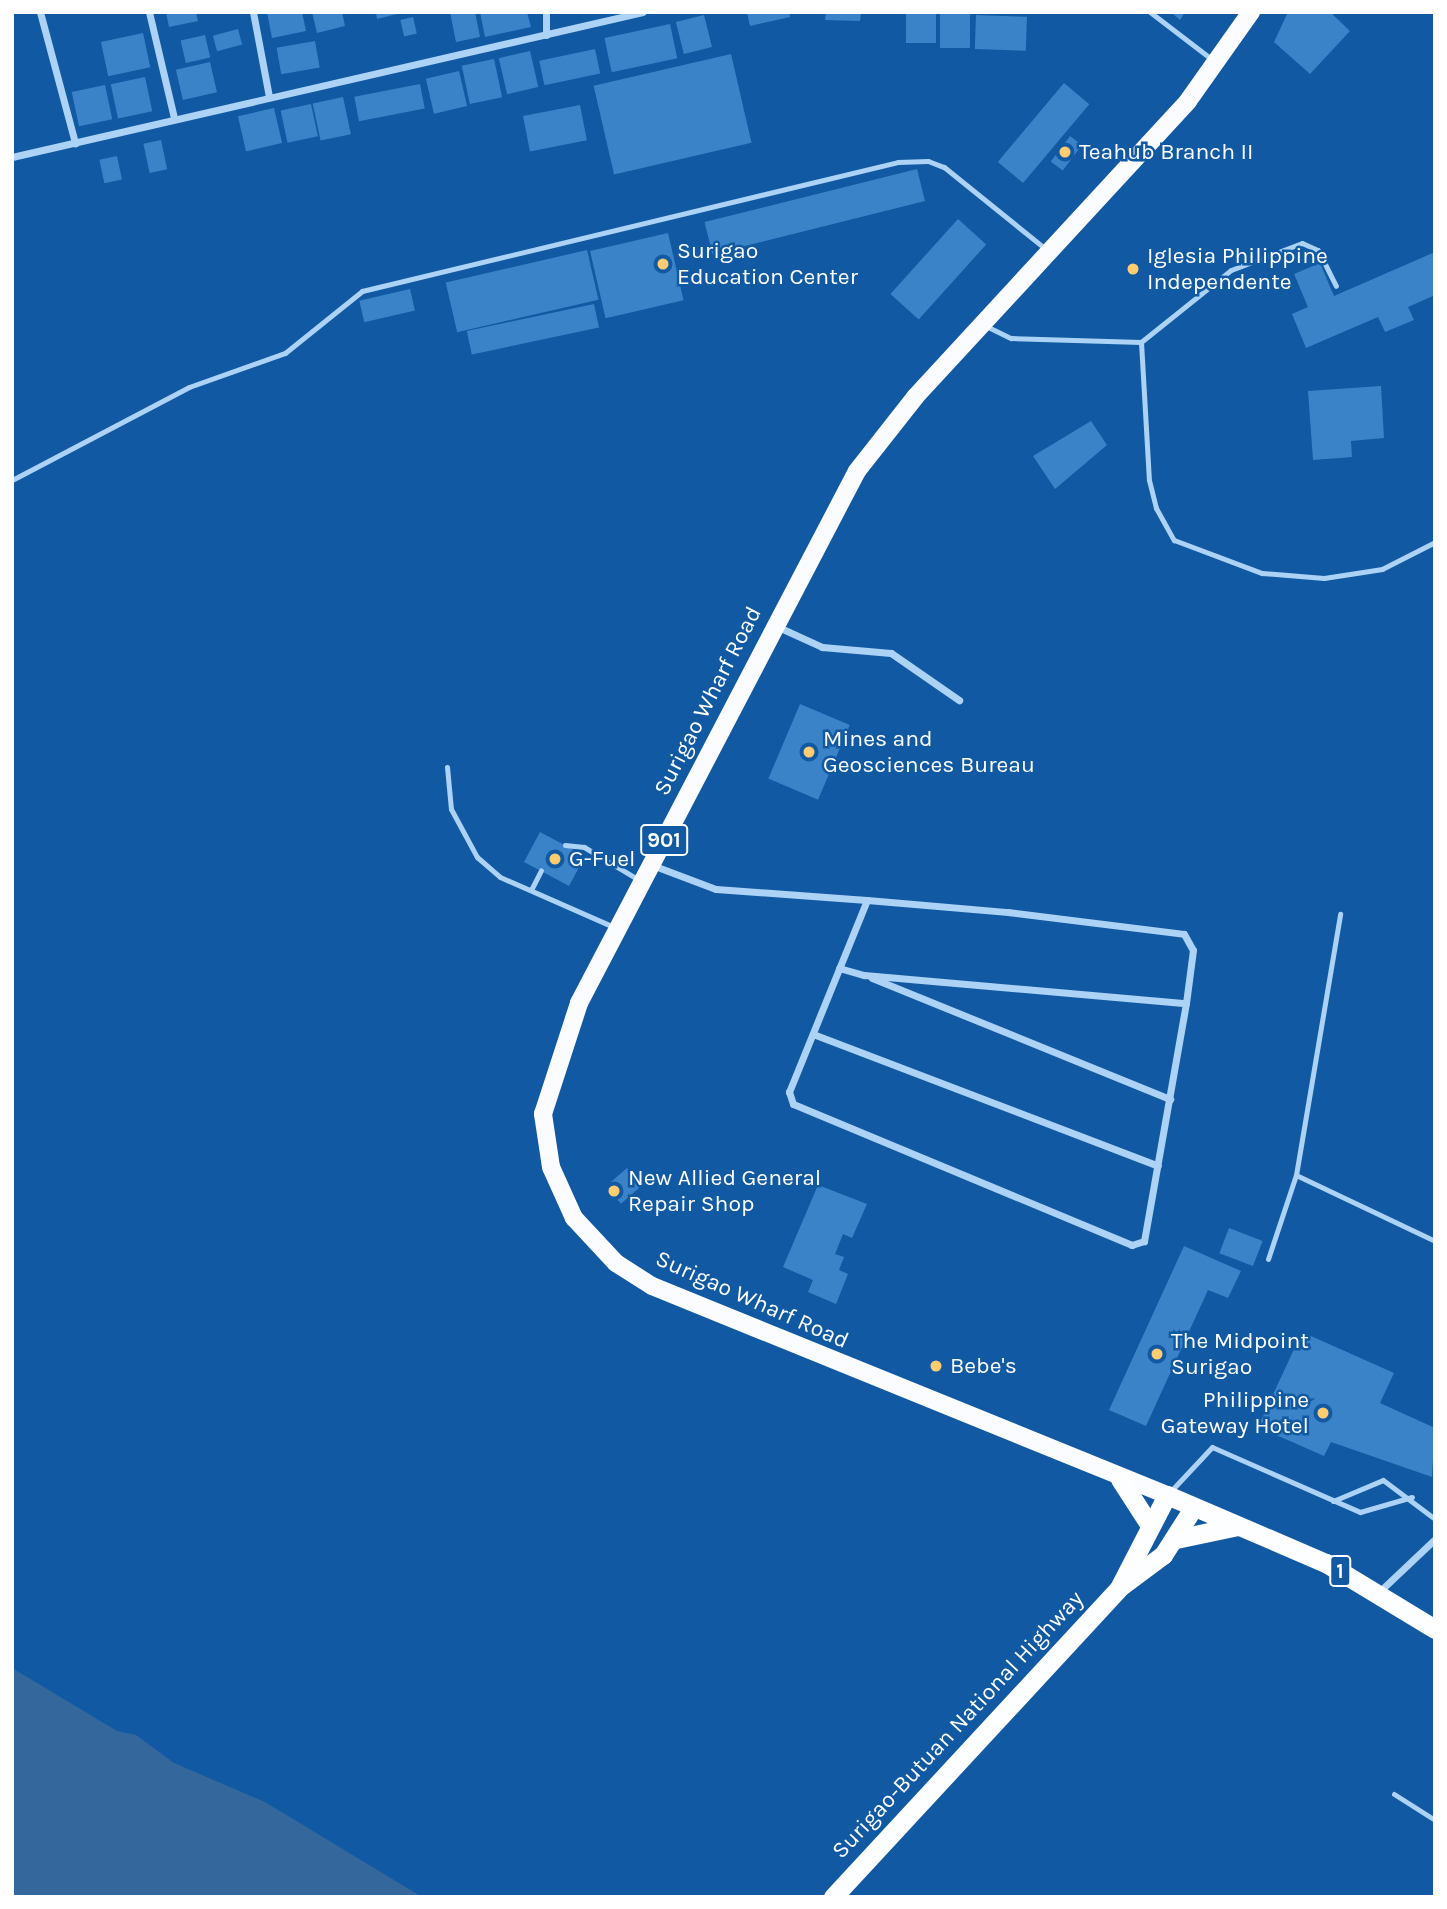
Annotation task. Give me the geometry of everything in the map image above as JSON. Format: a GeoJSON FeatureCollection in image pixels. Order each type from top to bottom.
{"type":"FeatureCollection","features":[{"type":"Feature","properties":{"kind":"highway"},"geometry":{"type":"LineString","coordinates":[[1120,1479],[1149,1524]]}},
{"type":"Feature","properties":{"kind":"highway","name":"1"},"geometry":{"type":"LineString","coordinates":[[1167,1496],[1380,1591],[1435,1629]]}},
{"type":"Feature","properties":{"kind":"highway","name":"Surigao-Butuan National Highway"},"geometry":{"type":"LineString","coordinates":[[1120,1587],[1149,1524],[1167,1496]]}},
{"type":"Feature","properties":{"kind":"highway","name":"Surigao-Butuan National Highway"},"geometry":{"type":"LineString","coordinates":[[833,1897],[1120,1587],[1176,1539],[1193,1508]]}},
{"type":"Feature","properties":{"kind":"highway"},"geometry":{"type":"LineString","coordinates":[[1176,1539],[1237,1526]]}},
{"type":"Feature","properties":{"kind":"main road","name":"Surigao Wharf Road"},"geometry":{"type":"LineString","coordinates":[[1167,1496],[696,1307],[643,1280],[592,1240],[556,1180],[542,1114],[566,1031],[857,471],[982,323],[1218,65],[1251,12]]}},
{"type":"Feature","properties":{"kind":"street"},"geometry":{"type":"LineString","coordinates":[[40,12],[75,143]]}},
{"type":"Feature","properties":{"kind":"street"},"geometry":{"type":"LineString","coordinates":[[149,12],[174,118]]}},
{"type":"Feature","properties":{"kind":"street"},"geometry":{"type":"LineString","coordinates":[[253,12],[269,97]]}},
{"type":"Feature","properties":{"kind":"street"},"geometry":{"type":"LineString","coordinates":[[546,12],[546,36]]}},
{"type":"Feature","properties":{"kind":"street"},"geometry":{"type":"LineString","coordinates":[[12,157],[643,12]]}},
{"type":"Feature","properties":{"kind":"street"},"geometry":{"type":"LineString","coordinates":[[775,626],[810,644],[891,653],[959,700]]}},
{"type":"Feature","properties":{"kind":"street"},"geometry":{"type":"LineString","coordinates":[[651,864],[716,889],[867,900],[1178,930],[1193,950],[1146,1237],[1132,1245],[796,1107],[789,1091],[867,900]]}},
{"type":"Feature","properties":{"kind":"street"},"geometry":{"type":"LineString","coordinates":[[839,968],[864,975],[1170,1099]]}},
{"type":"Feature","properties":{"kind":"street"},"geometry":{"type":"LineString","coordinates":[[864,975],[1186,1003]]}},
{"type":"Feature","properties":{"kind":"street"},"geometry":{"type":"LineString","coordinates":[[813,1034],[1158,1166]]}},
{"type":"Feature","properties":{"kind":"street"},"geometry":{"type":"LineString","coordinates":[[1380,1591],[1435,1539]]}},
{"type":"Feature","properties":{"kind":"lane"},"geometry":{"type":"LineString","coordinates":[[1150,12],[1218,65]]}},
{"type":"Feature","properties":{"kind":"lane"},"geometry":{"type":"LineString","coordinates":[[12,480],[189,387],[285,353],[362,291],[898,162],[928,160],[944,167],[1049,252]]}},
{"type":"Feature","properties":{"kind":"lane"},"geometry":{"type":"LineString","coordinates":[[982,323],[1011,338],[1142,342],[1231,270],[1271,250],[1314,245],[1336,286]]}},
{"type":"Feature","properties":{"kind":"lane"},"geometry":{"type":"LineString","coordinates":[[1142,342],[1149,480],[1163,526],[1174,540],[1262,573],[1324,578],[1382,569],[1435,542]]}},
{"type":"Feature","properties":{"kind":"lane"},"geometry":{"type":"LineString","coordinates":[[447,766],[451,810],[477,857],[531,890],[618,928]]}},
{"type":"Feature","properties":{"kind":"lane"},"geometry":{"type":"LineString","coordinates":[[565,845],[584,847],[642,882]]}},
{"type":"Feature","properties":{"kind":"lane"},"geometry":{"type":"LineString","coordinates":[[531,890],[541,870]]}},
{"type":"Feature","properties":{"kind":"lane"},"geometry":{"type":"LineString","coordinates":[[1268,1259],[1296,1175],[1340,914]]}},
{"type":"Feature","properties":{"kind":"lane"},"geometry":{"type":"LineString","coordinates":[[1296,1175],[1435,1241]]}},
{"type":"Feature","properties":{"kind":"lane"},"geometry":{"type":"LineString","coordinates":[[1167,1496],[1212,1447],[1333,1501],[1367,1513],[1412,1497]]}},
{"type":"Feature","properties":{"kind":"lane"},"geometry":{"type":"LineString","coordinates":[[1333,1501],[1384,1480],[1412,1497],[1435,1519]]}},
{"type":"Feature","properties":{"kind":"lane"},"geometry":{"type":"LineString","coordinates":[[1394,1794],[1435,1820]]}},
{"type":"Feature","properties":{"kind":"water"},"geometry":{"type":"Polygon","coordinates":[[[12,1668],[117,1731],[136,1735],[174,1763],[265,1802],[422,1897],[12,1897],[12,1668]]]}},
{"type":"Feature","properties":{"kind":"building"},"geometry":{"type":"Polygon","coordinates":[[[166,12],[196,12],[198,21],[169,27],[166,12]]]}},
{"type":"Feature","properties":{"kind":"building"},"geometry":{"type":"Polygon","coordinates":[[[267,12],[302,12],[306,31],[272,38],[267,12]]]}},
{"type":"Feature","properties":{"kind":"building"},"geometry":{"type":"Polygon","coordinates":[[[312,12],[342,12],[345,26],[317,33],[312,12]]]}},
{"type":"Feature","properties":{"kind":"building"},"geometry":{"type":"Polygon","coordinates":[[[376,12],[401,12],[401,13],[377,19],[376,12]]]}},
{"type":"Feature","properties":{"kind":"building"},"geometry":{"type":"Polygon","coordinates":[[[450,12],[475,12],[480,37],[456,42],[450,12]]]}},
{"type":"Feature","properties":{"kind":"building"},"geometry":{"type":"Polygon","coordinates":[[[480,12],[527,12],[531,27],[485,37],[480,12]]]}},
{"type":"Feature","properties":{"kind":"building"},"geometry":{"type":"Polygon","coordinates":[[[747,12],[789,12],[790,17],[750,26],[747,12]]]}},
{"type":"Feature","properties":{"kind":"building"},"geometry":{"type":"Polygon","coordinates":[[[826,12],[861,12],[860,21],[825,20],[826,12]]]}},
{"type":"Feature","properties":{"kind":"building"},"geometry":{"type":"Polygon","coordinates":[[[906,12],[936,12],[936,43],[906,43],[906,12]]]}},
{"type":"Feature","properties":{"kind":"building"},"geometry":{"type":"Polygon","coordinates":[[[940,12],[970,12],[970,48],[940,48],[940,12]]]}},
{"type":"Feature","properties":{"kind":"building"},"geometry":{"type":"Polygon","coordinates":[[[1171,12],[1185,12],[1180,20],[1171,12]]]}},
{"type":"Feature","properties":{"kind":"building"},"geometry":{"type":"Polygon","coordinates":[[[1288,12],[1330,12],[1350,31],[1310,74],[1274,42],[1288,12]]]}},
{"type":"Feature","properties":{"kind":"building"},"geometry":{"type":"Polygon","coordinates":[[[704,15],[712,47],[684,54],[676,22],[704,15]]]}},
{"type":"Feature","properties":{"kind":"building"},"geometry":{"type":"Polygon","coordinates":[[[976,15],[1027,17],[1026,51],[975,49],[976,15]]]}},
{"type":"Feature","properties":{"kind":"building"},"geometry":{"type":"Polygon","coordinates":[[[413,17],[417,34],[404,36],[400,20],[413,17]]]}},
{"type":"Feature","properties":{"kind":"building"},"geometry":{"type":"Polygon","coordinates":[[[670,24],[677,58],[612,72],[604,38],[670,24]]]}},
{"type":"Feature","properties":{"kind":"building"},"geometry":{"type":"Polygon","coordinates":[[[238,29],[242,44],[217,51],[213,36],[238,29]]]}},
{"type":"Feature","properties":{"kind":"building"},"geometry":{"type":"Polygon","coordinates":[[[143,33],[150,67],[108,76],[101,42],[143,33]]]}},
{"type":"Feature","properties":{"kind":"building"},"geometry":{"type":"Polygon","coordinates":[[[205,35],[210,57],[186,63],[181,41],[205,35]]]}},
{"type":"Feature","properties":{"kind":"building"},"geometry":{"type":"Polygon","coordinates":[[[315,41],[320,68],[281,74],[277,48],[315,41]]]}},
{"type":"Feature","properties":{"kind":"building"},"geometry":{"type":"Polygon","coordinates":[[[595,49],[600,73],[544,85],[539,61],[595,49]]]}},
{"type":"Feature","properties":{"kind":"building"},"geometry":{"type":"Polygon","coordinates":[[[530,51],[538,87],[507,94],[499,58],[530,51]]]}},
{"type":"Feature","properties":{"kind":"building"},"geometry":{"type":"Polygon","coordinates":[[[731,54],[751,143],[614,174],[594,86],[731,54]]]}},
{"type":"Feature","properties":{"kind":"building"},"geometry":{"type":"Polygon","coordinates":[[[494,59],[502,97],[470,104],[462,66],[494,59]]]}},
{"type":"Feature","properties":{"kind":"building"},"geometry":{"type":"Polygon","coordinates":[[[210,62],[217,92],[183,100],[176,70],[210,62]]]}},
{"type":"Feature","properties":{"kind":"building"},"geometry":{"type":"Polygon","coordinates":[[[459,71],[467,106],[434,114],[426,79],[459,71]]]}},
{"type":"Feature","properties":{"kind":"building"},"geometry":{"type":"Polygon","coordinates":[[[145,77],[152,111],[118,119],[111,84],[145,77]]]}},
{"type":"Feature","properties":{"kind":"building"},"geometry":{"type":"Polygon","coordinates":[[[1064,83],[1089,104],[1023,183],[998,162],[1064,83]]]}},
{"type":"Feature","properties":{"kind":"building"},"geometry":{"type":"Polygon","coordinates":[[[420,84],[425,109],[359,121],[354,97],[420,84]]]}},
{"type":"Feature","properties":{"kind":"building"},"geometry":{"type":"Polygon","coordinates":[[[105,85],[112,119],[79,126],[72,92],[105,85]]]}},
{"type":"Feature","properties":{"kind":"building"},"geometry":{"type":"Polygon","coordinates":[[[343,97],[351,134],[321,141],[313,103],[343,97]]]}},
{"type":"Feature","properties":{"kind":"building"},"geometry":{"type":"Polygon","coordinates":[[[311,104],[318,136],[288,143],[281,110],[311,104]]]}},
{"type":"Feature","properties":{"kind":"building"},"geometry":{"type":"Polygon","coordinates":[[[580,105],[587,140],[530,151],[523,116],[580,105]]]}},
{"type":"Feature","properties":{"kind":"building"},"geometry":{"type":"Polygon","coordinates":[[[274,108],[282,143],[246,151],[238,116],[274,108]]]}},
{"type":"Feature","properties":{"kind":"building","name":"Teahub Branch II"},"geometry":{"type":"Polygon","coordinates":[[[1070,136],[1082,145],[1063,171],[1051,162],[1070,136]]]}},
{"type":"Feature","properties":{"kind":"building"},"geometry":{"type":"Polygon","coordinates":[[[161,140],[167,169],[150,173],[143,144],[161,140]]]}},
{"type":"Feature","properties":{"kind":"building"},"geometry":{"type":"Polygon","coordinates":[[[117,156],[122,179],[104,183],[99,160],[117,156]]]}},
{"type":"Feature","properties":{"kind":"building"},"geometry":{"type":"Polygon","coordinates":[[[917,169],[925,201],[712,254],[705,222],[917,169]]]}},
{"type":"Feature","properties":{"kind":"building"},"geometry":{"type":"Polygon","coordinates":[[[958,219],[986,244],[919,319],[890,294],[958,219]]]}},
{"type":"Feature","properties":{"kind":"building"},"geometry":{"type":"Polygon","coordinates":[[[668,233],[684,300],[606,318],[590,251],[668,233]]]}},
{"type":"Feature","properties":{"kind":"building"},"geometry":{"type":"Polygon","coordinates":[[[587,250],[598,300],[457,332],[446,283],[587,250]]]}},
{"type":"Feature","properties":{"kind":"building"},"geometry":{"type":"Polygon","coordinates":[[[1435,252],[1435,295],[1408,307],[1414,320],[1385,332],[1378,317],[1306,348],[1292,314],[1308,307],[1294,274],[1320,263],[1334,296],[1435,252]]]}},
{"type":"Feature","properties":{"kind":"building"},"geometry":{"type":"Polygon","coordinates":[[[410,289],[415,310],[364,322],[359,301],[410,289]]]}},
{"type":"Feature","properties":{"kind":"building"},"geometry":{"type":"Polygon","coordinates":[[[594,304],[599,327],[472,355],[467,331],[594,304]]]}},
{"type":"Feature","properties":{"kind":"building"},"geometry":{"type":"Polygon","coordinates":[[[1381,386],[1384,438],[1351,441],[1352,457],[1313,460],[1308,391],[1381,386]]]}},
{"type":"Feature","properties":{"kind":"building"},"geometry":{"type":"Polygon","coordinates":[[[1091,421],[1107,445],[1055,489],[1033,456],[1091,421]]]}},
{"type":"Feature","properties":{"kind":"building","name":"Mines and Geosciences Bureau"},"geometry":{"type":"Polygon","coordinates":[[[800,704],[850,725],[818,800],[768,779],[800,704]]]}},
{"type":"Feature","properties":{"kind":"building","name":"G-Fuel"},"geometry":{"type":"Polygon","coordinates":[[[540,832],[585,856],[569,886],[524,862],[540,832]]]}},
{"type":"Feature","properties":{"kind":"building"},"geometry":{"type":"Polygon","coordinates":[[[627,1168],[642,1185],[621,1204],[606,1186],[627,1168]]]}},
{"type":"Feature","properties":{"kind":"building"},"geometry":{"type":"Polygon","coordinates":[[[818,1185],[867,1204],[852,1238],[843,1234],[835,1254],[844,1257],[839,1270],[848,1274],[836,1304],[808,1292],[813,1280],[783,1267],[818,1185]]]}},
{"type":"Feature","properties":{"kind":"building"},"geometry":{"type":"Polygon","coordinates":[[[1229,1228],[1263,1241],[1253,1266],[1219,1253],[1229,1228]]]}},
{"type":"Feature","properties":{"kind":"building","name":"The Midpoint Surigao"},"geometry":{"type":"Polygon","coordinates":[[[1184,1246],[1241,1271],[1228,1298],[1208,1290],[1146,1426],[1109,1410],[1184,1246]]]}},
{"type":"Feature","properties":{"kind":"building"},"geometry":{"type":"Polygon","coordinates":[[[1302,1332],[1394,1373],[1380,1403],[1435,1428],[1432,1477],[1331,1442],[1324,1456],[1258,1427],[1302,1332]]]}},
{"type":"Feature","properties":{"kind":"place","name":"Teahub Branch II"},"geometry":{"type":"Point","coordinates":[1065,152]}},
{"type":"Feature","properties":{"kind":"place","name":"Surigao Education Center"},"geometry":{"type":"Point","coordinates":[663,264]}},
{"type":"Feature","properties":{"kind":"place","name":"Iglesia Philippine Independente"},"geometry":{"type":"Point","coordinates":[1133,269]}},
{"type":"Feature","properties":{"kind":"place","name":"Mines and Geosciences Bureau"},"geometry":{"type":"Point","coordinates":[809,752]}},
{"type":"Feature","properties":{"kind":"place","name":"G-Fuel"},"geometry":{"type":"Point","coordinates":[555,859]}},
{"type":"Feature","properties":{"kind":"place","name":"New Allied General Repair Shop"},"geometry":{"type":"Point","coordinates":[614,1191]}},
{"type":"Feature","properties":{"kind":"place","name":"The Midpoint Surigao"},"geometry":{"type":"Point","coordinates":[1157,1354]}},
{"type":"Feature","properties":{"kind":"place","name":"Bebe's"},"geometry":{"type":"Point","coordinates":[936,1366]}},
{"type":"Feature","properties":{"kind":"place","name":"Philippine Gateway Hotel"},"geometry":{"type":"Point","coordinates":[1323,1413]}}]}
